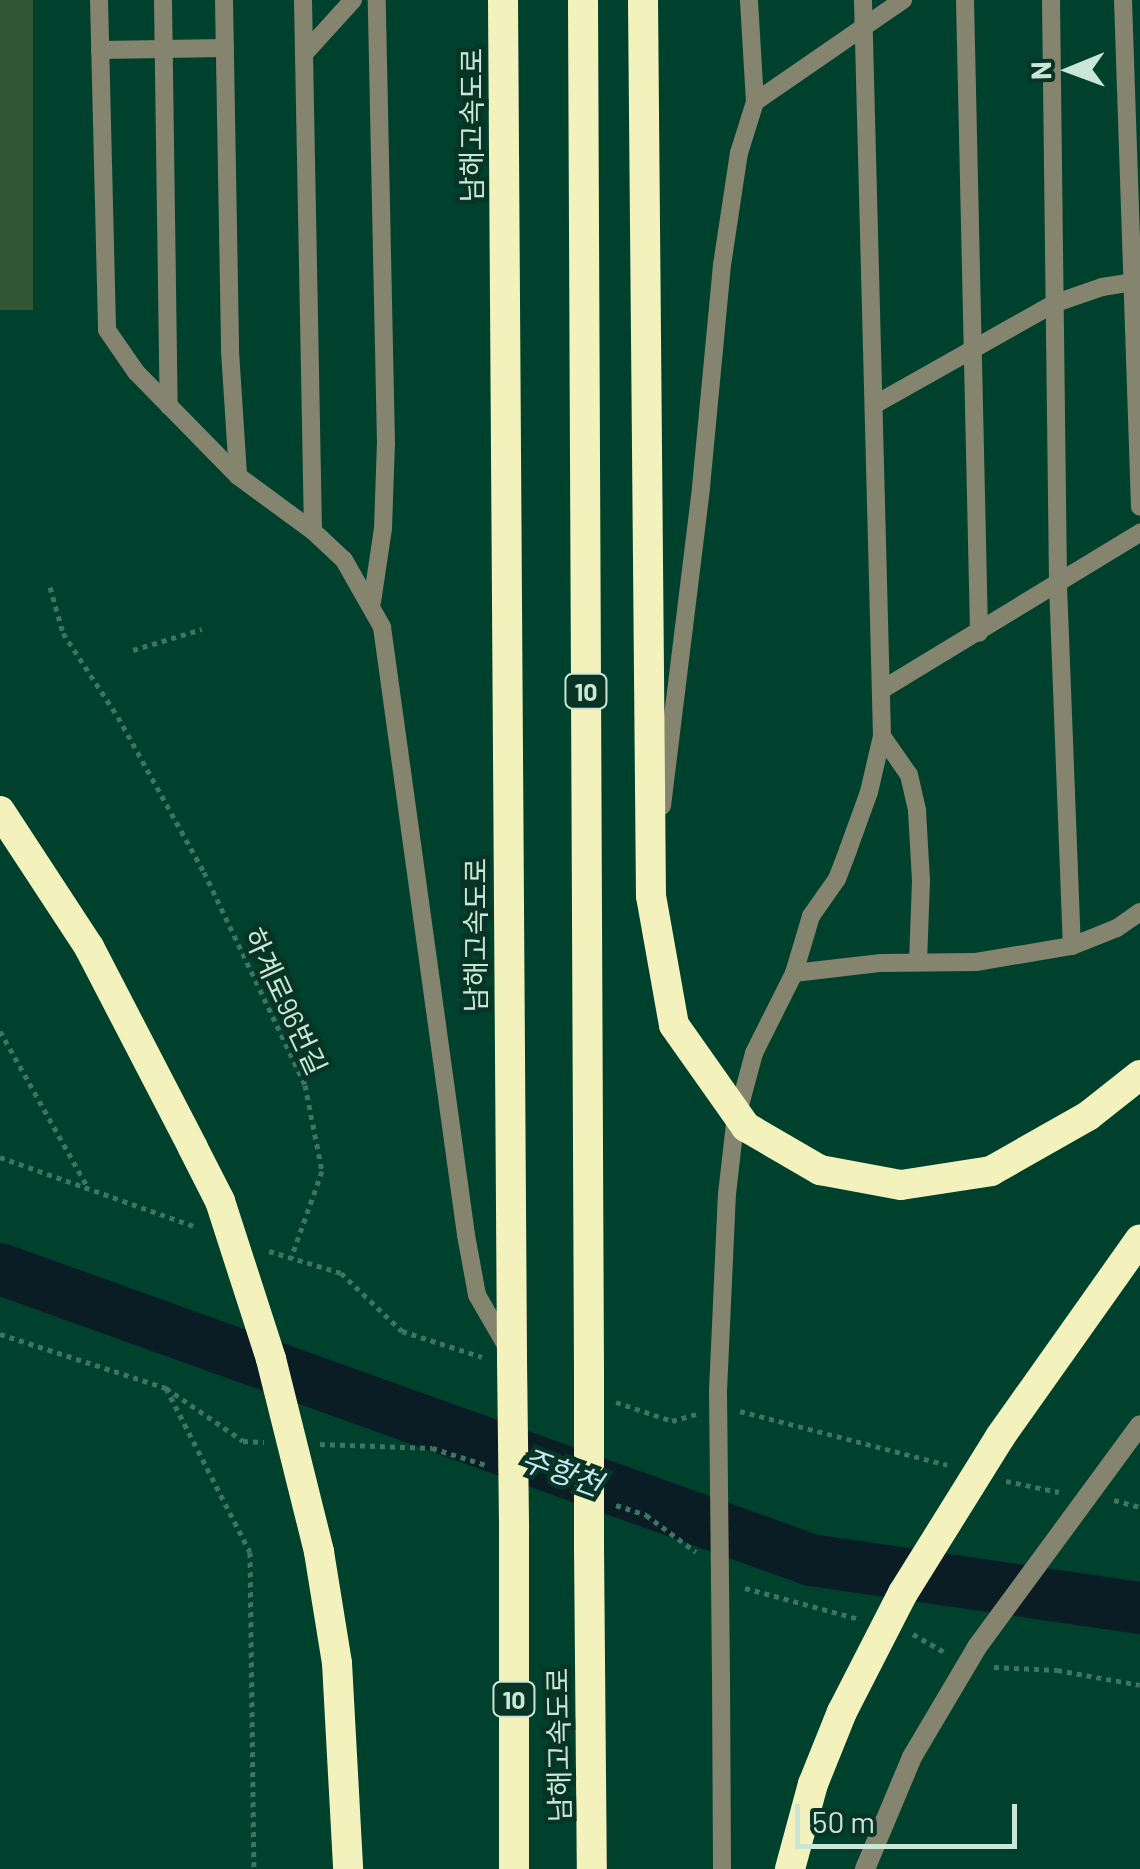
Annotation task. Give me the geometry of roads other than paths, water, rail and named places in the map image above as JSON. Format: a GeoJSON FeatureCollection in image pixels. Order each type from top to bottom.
{"type":"FeatureCollection","features":[{"type":"Feature","properties":{"kind":"highway","name":"남해고속도로"},"geometry":{"type":"LineString","coordinates":[[503,0],[514,1869]]}},
{"type":"Feature","properties":{"kind":"highway","name":"남해고속도로"},"geometry":{"type":"LineString","coordinates":[[583,0],[592,1869]]}},
{"type":"Feature","properties":{"kind":"highway"},"geometry":{"type":"LineString","coordinates":[[643,0],[652,896],[674,1024],[746,1128],[820,1170],[902,1185],[991,1171],[1088,1116],[1140,1074]]}},
{"type":"Feature","properties":{"kind":"highway"},"geometry":{"type":"LineString","coordinates":[[0,811],[89,946],[220,1201],[271,1359],[319,1552],[337,1663],[348,1869]]}},
{"type":"Feature","properties":{"kind":"highway"},"geometry":{"type":"LineString","coordinates":[[790,1869],[813,1784],[842,1712],[902,1592],[1000,1437],[1140,1239]]}},
{"type":"Feature","properties":{"kind":"street"},"geometry":{"type":"LineString","coordinates":[[865,1869],[912,1757],[978,1648],[1140,1426]]}},
{"type":"Feature","properties":{"kind":"lane"},"geometry":{"type":"LineString","coordinates":[[99,0],[107,330],[116,348],[238,476],[314,531],[344,560],[372,602],[389,658],[412,848],[478,1295],[511,1356]]}},
{"type":"Feature","properties":{"kind":"lane"},"geometry":{"type":"LineString","coordinates":[[164,0],[169,406]]}},
{"type":"Feature","properties":{"kind":"lane"},"geometry":{"type":"LineString","coordinates":[[224,0],[230,352],[238,476]]}},
{"type":"Feature","properties":{"kind":"lane"},"geometry":{"type":"LineString","coordinates":[[303,0],[314,531]]}},
{"type":"Feature","properties":{"kind":"lane"},"geometry":{"type":"LineString","coordinates":[[304,54],[353,0]]}},
{"type":"Feature","properties":{"kind":"lane"},"geometry":{"type":"LineString","coordinates":[[372,602],[383,528],[386,444],[376,0]]}},
{"type":"Feature","properties":{"kind":"lane"},"geometry":{"type":"LineString","coordinates":[[652,896],[701,488],[722,265],[738,153],[754,102],[749,0]]}},
{"type":"Feature","properties":{"kind":"lane"},"geometry":{"type":"LineString","coordinates":[[722,1869],[718,1390],[726,1194],[735,1124],[754,1053],[794,973],[811,916],[837,879],[848,850],[869,792],[882,736],[863,0]]}},
{"type":"Feature","properties":{"kind":"lane"},"geometry":{"type":"LineString","coordinates":[[754,102],[903,0]]}},
{"type":"Feature","properties":{"kind":"lane"},"geometry":{"type":"LineString","coordinates":[[965,0],[978,634]]}},
{"type":"Feature","properties":{"kind":"lane"},"geometry":{"type":"LineString","coordinates":[[1051,0],[1058,585],[1072,946]]}},
{"type":"Feature","properties":{"kind":"lane"},"geometry":{"type":"LineString","coordinates":[[1123,0],[1127,213],[1136,281],[1140,507]]}},
{"type":"Feature","properties":{"kind":"lane"},"geometry":{"type":"LineString","coordinates":[[100,50],[225,48]]}},
{"type":"Feature","properties":{"kind":"lane"},"geometry":{"type":"LineString","coordinates":[[874,405],[1052,304],[1136,281]]}},
{"type":"Feature","properties":{"kind":"lane"},"geometry":{"type":"LineString","coordinates":[[883,689],[1140,533]]}},
{"type":"Feature","properties":{"kind":"lane"},"geometry":{"type":"LineString","coordinates":[[882,736],[908,775],[917,811],[921,881],[918,962]]}},
{"type":"Feature","properties":{"kind":"lane"},"geometry":{"type":"LineString","coordinates":[[794,973],[918,962],[976,962],[1072,946],[1117,928],[1140,912]]}},
{"type":"Feature","properties":{"kind":"waterway","name":"주항천"},"geometry":{"type":"LineString","coordinates":[[0,1269],[811,1560],[1140,1608]]}}]}
